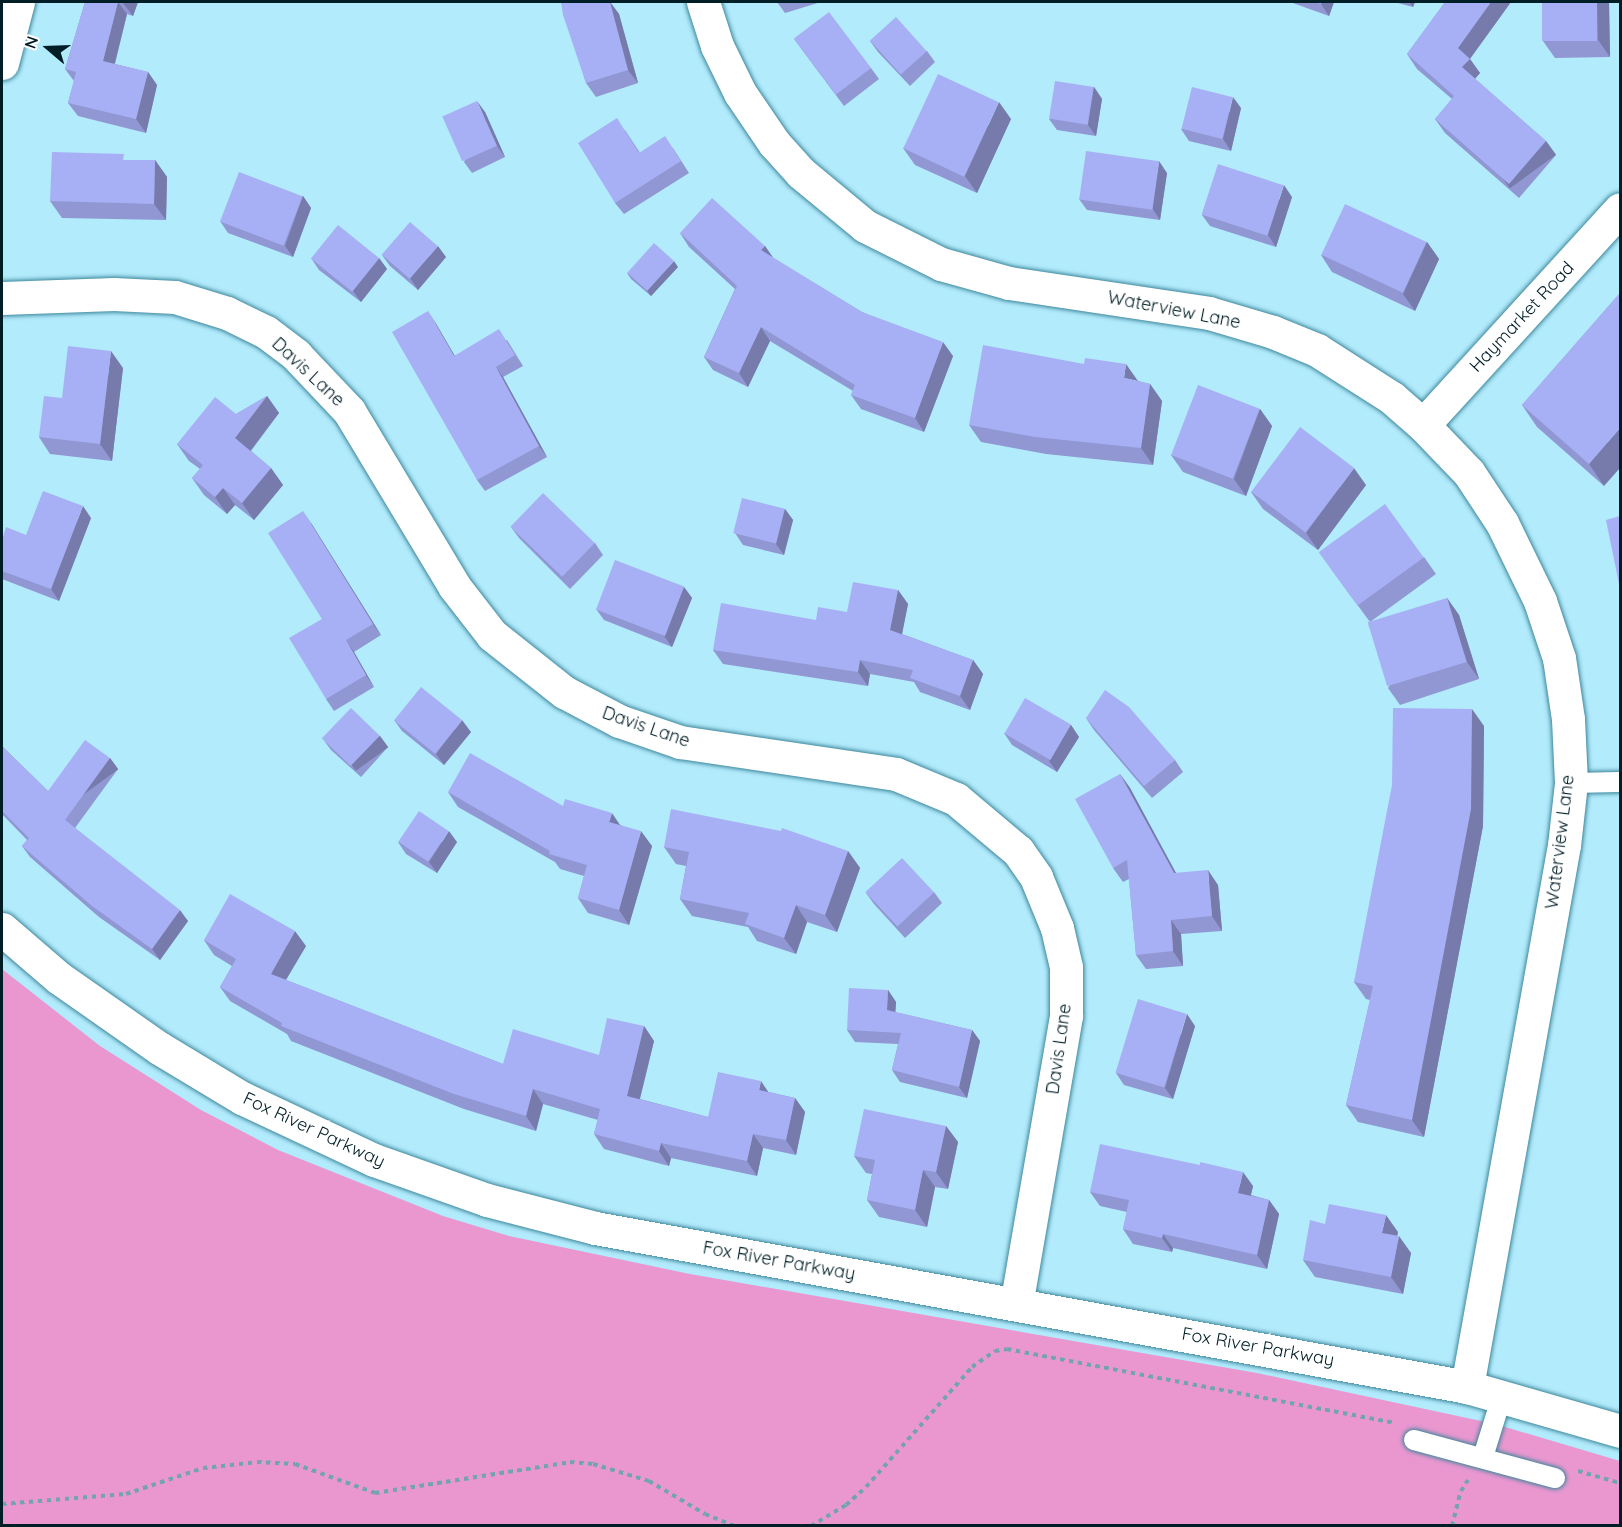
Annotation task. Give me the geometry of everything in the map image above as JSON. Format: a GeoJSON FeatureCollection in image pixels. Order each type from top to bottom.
{"type":"FeatureCollection","features":[{"type":"Feature","properties":{"kind":"street"},"geometry":{"type":"LineString","coordinates":[[2,63],[18,2]]}},
{"type":"Feature","properties":{"kind":"street","name":"Waterview Lane"},"geometry":{"type":"LineString","coordinates":[[703,2],[717,46],[740,93],[774,143],[801,173],[865,226],[941,264],[1009,282],[1186,309],[1273,332],[1348,368],[1423,425],[1468,473],[1502,523],[1540,602],[1558,658],[1568,719],[1571,783],[1564,845],[1467,1387]]}},
{"type":"Feature","properties":{"kind":"street","name":"Haymarket Road"},"geometry":{"type":"LineString","coordinates":[[1423,425],[1620,209]]}},
{"type":"Feature","properties":{"kind":"street","name":"Davis Lane"},"geometry":{"type":"LineString","coordinates":[[2,298],[114,294],[175,297],[227,313],[266,332],[296,356],[349,411],[447,577],[492,635],[564,693],[619,721],[680,742],[896,774],[956,799],[1018,851],[1036,877],[1057,928],[1066,967],[1066,1016],[1016,1304]]}},
{"type":"Feature","properties":{"kind":"street","name":"Fox River Parkway"},"geometry":{"type":"LineString","coordinates":[[2,929],[59,978],[159,1048],[274,1115],[374,1160],[487,1200],[595,1228],[1467,1387],[1620,1431]]}},
{"type":"Feature","properties":{"kind":"lane"},"geometry":{"type":"LineString","coordinates":[[1571,783],[1620,782]]}},
{"type":"Feature","properties":{"kind":"lane"},"geometry":{"type":"LineString","coordinates":[[1483,1457],[1502,1396]]}},
{"type":"Feature","properties":{"kind":"lane"},"geometry":{"type":"LineString","coordinates":[[1414,1440],[1555,1478]]}},
{"type":"Feature","properties":{"kind":"path"},"geometry":{"type":"LineString","coordinates":[[811,1526],[846,1505],[866,1487],[972,1367],[995,1351],[1007,1349],[1399,1424]]}},
{"type":"Feature","properties":{"kind":"path"},"geometry":{"type":"LineString","coordinates":[[1452,1526],[1461,1491],[1483,1457]]}},
{"type":"Feature","properties":{"kind":"path"},"geometry":{"type":"LineString","coordinates":[[2,1504],[126,1494],[203,1468],[256,1462],[295,1464],[375,1493],[570,1462],[593,1464],[649,1481],[705,1514],[735,1526]]}},
{"type":"Feature","properties":{"kind":"path"},"geometry":{"type":"LineString","coordinates":[[1576,1470],[1620,1483]]}},
{"type":"Feature","properties":{"kind":"shaded area"},"geometry":{"type":"Polygon","coordinates":[[[2,969],[100,1046],[201,1110],[278,1150],[443,1216],[509,1236],[690,1274],[1257,1373],[1495,1424],[1620,1461],[1620,1525],[2,1525],[2,969]]]}},
{"type":"Feature","properties":{"kind":"building"},"geometry":{"type":"Polygon","coordinates":[[[85,2],[118,2],[103,61],[148,72],[136,119],[68,103],[76,72],[65,69],[85,2]]]}},
{"type":"Feature","properties":{"kind":"building"},"geometry":{"type":"Polygon","coordinates":[[[561,2],[610,2],[628,70],[586,83],[563,15],[561,2]]]}},
{"type":"Feature","properties":{"kind":"building"},"geometry":{"type":"Polygon","coordinates":[[[1445,2],[1491,2],[1458,48],[1470,59],[1462,67],[1546,141],[1509,184],[1435,119],[1454,96],[1407,54],[1445,2]]]}},
{"type":"Feature","properties":{"kind":"building"},"geometry":{"type":"Polygon","coordinates":[[[1542,2],[1597,2],[1597,41],[1542,41],[1542,2]]]}},
{"type":"Feature","properties":{"kind":"building"},"geometry":{"type":"Polygon","coordinates":[[[829,12],[871,68],[836,94],[794,38],[829,12]]]}},
{"type":"Feature","properties":{"kind":"building"},"geometry":{"type":"Polygon","coordinates":[[[896,17],[927,51],[901,75],[870,40],[896,17]]]}},
{"type":"Feature","properties":{"kind":"building"},"geometry":{"type":"Polygon","coordinates":[[[938,74],[999,102],[964,177],[903,148],[938,74]]]}},
{"type":"Feature","properties":{"kind":"building"},"geometry":{"type":"Polygon","coordinates":[[[1055,81],[1094,87],[1088,125],[1049,119],[1055,81]]]}},
{"type":"Feature","properties":{"kind":"building"},"geometry":{"type":"Polygon","coordinates":[[[1192,87],[1233,97],[1222,139],[1182,129],[1192,87]]]}},
{"type":"Feature","properties":{"kind":"building"},"geometry":{"type":"Polygon","coordinates":[[[477,101],[497,146],[462,161],[442,116],[477,101]]]}},
{"type":"Feature","properties":{"kind":"building"},"geometry":{"type":"Polygon","coordinates":[[[617,118],[639,153],[665,136],[681,161],[615,203],[578,143],[617,118]]]}},
{"type":"Feature","properties":{"kind":"building"},"geometry":{"type":"Polygon","coordinates":[[[1086,151],[1159,161],[1152,210],[1079,200],[1086,151]]]}},
{"type":"Feature","properties":{"kind":"building"},"geometry":{"type":"Polygon","coordinates":[[[52,152],[124,154],[123,160],[155,160],[154,204],[50,201],[52,152]]]}},
{"type":"Feature","properties":{"kind":"building"},"geometry":{"type":"Polygon","coordinates":[[[1218,164],[1284,185],[1267,236],[1202,214],[1218,164]]]}},
{"type":"Feature","properties":{"kind":"building"},"geometry":{"type":"Polygon","coordinates":[[[239,172],[302,196],[283,246],[220,221],[239,172]]]}},
{"type":"Feature","properties":{"kind":"building"},"geometry":{"type":"Polygon","coordinates":[[[712,198],[765,246],[761,250],[862,312],[943,342],[915,418],[851,395],[855,385],[761,327],[739,373],[704,357],[737,286],[680,233],[712,198]]]}},
{"type":"Feature","properties":{"kind":"building"},"geometry":{"type":"Polygon","coordinates":[[[1345,204],[1427,242],[1403,293],[1321,255],[1345,204]]]}},
{"type":"Feature","properties":{"kind":"building"},"geometry":{"type":"Polygon","coordinates":[[[410,222],[438,246],[410,279],[382,254],[410,222]]]}},
{"type":"Feature","properties":{"kind":"building"},"geometry":{"type":"Polygon","coordinates":[[[338,225],[379,258],[352,292],[311,258],[338,225]]]}},
{"type":"Feature","properties":{"kind":"building"},"geometry":{"type":"Polygon","coordinates":[[[654,243],[674,261],[647,291],[627,273],[654,243]]]}},
{"type":"Feature","properties":{"kind":"building"},"geometry":{"type":"Polygon","coordinates":[[[1620,293],[1620,428],[1589,464],[1522,405],[1620,293]]]}},
{"type":"Feature","properties":{"kind":"building"},"geometry":{"type":"Polygon","coordinates":[[[428,311],[454,356],[499,329],[515,355],[496,367],[539,446],[477,480],[392,332],[428,311]]]}},
{"type":"Feature","properties":{"kind":"building"},"geometry":{"type":"Polygon","coordinates":[[[983,345],[1084,364],[1085,358],[1126,364],[1124,378],[1150,384],[1141,448],[1035,437],[969,425],[983,345]]]}},
{"type":"Feature","properties":{"kind":"building"},"geometry":{"type":"Polygon","coordinates":[[[68,346],[111,351],[100,444],[39,437],[44,396],[62,398],[68,346]]]}},
{"type":"Feature","properties":{"kind":"building"},"geometry":{"type":"Polygon","coordinates":[[[1198,385],[1260,409],[1233,479],[1171,455],[1198,385]]]}},
{"type":"Feature","properties":{"kind":"building"},"geometry":{"type":"Polygon","coordinates":[[[267,396],[235,438],[271,468],[242,503],[223,488],[215,497],[192,478],[203,465],[177,444],[215,397],[236,414],[267,396]]]}},
{"type":"Feature","properties":{"kind":"building"},"geometry":{"type":"Polygon","coordinates":[[[1300,427],[1354,468],[1306,533],[1251,492],[1300,427]]]}},
{"type":"Feature","properties":{"kind":"building"},"geometry":{"type":"Polygon","coordinates":[[[43,491],[83,506],[51,589],[2,571],[2,540],[6,527],[26,535],[43,491]]]}},
{"type":"Feature","properties":{"kind":"building"},"geometry":{"type":"Polygon","coordinates":[[[543,493],[595,543],[562,577],[510,527],[543,493]]]}},
{"type":"Feature","properties":{"kind":"building"},"geometry":{"type":"Polygon","coordinates":[[[742,498],[785,509],[776,544],[733,533],[742,498]]]}},
{"type":"Feature","properties":{"kind":"building"},"geometry":{"type":"Polygon","coordinates":[[[1385,504],[1424,557],[1357,606],[1319,552],[1385,504]]]}},
{"type":"Feature","properties":{"kind":"building"},"geometry":{"type":"Polygon","coordinates":[[[303,511],[373,624],[346,640],[366,675],[326,699],[289,638],[322,619],[268,533],[303,511]]]}},
{"type":"Feature","properties":{"kind":"building"},"geometry":{"type":"Polygon","coordinates":[[[1620,516],[1620,589],[1606,520],[1620,516]]]}},
{"type":"Feature","properties":{"kind":"building"},"geometry":{"type":"Polygon","coordinates":[[[615,560],[684,587],[665,636],[596,609],[615,560]]]}},
{"type":"Feature","properties":{"kind":"building"},"geometry":{"type":"Polygon","coordinates":[[[853,582],[898,590],[890,630],[973,660],[960,696],[910,678],[913,670],[860,660],[858,672],[713,650],[721,603],[816,620],[818,607],[847,612],[853,582]]]}},
{"type":"Feature","properties":{"kind":"building"},"geometry":{"type":"Polygon","coordinates":[[[1447,598],[1467,662],[1387,686],[1368,622],[1447,598]]]}},
{"type":"Feature","properties":{"kind":"building"},"geometry":{"type":"Polygon","coordinates":[[[421,687],[462,720],[435,754],[394,720],[421,687]]]}},
{"type":"Feature","properties":{"kind":"building"},"geometry":{"type":"Polygon","coordinates":[[[1105,690],[1129,707],[1175,760],[1144,786],[1086,718],[1105,690]]]}},
{"type":"Feature","properties":{"kind":"building"},"geometry":{"type":"Polygon","coordinates":[[[1025,698],[1071,724],[1050,760],[1004,734],[1025,698]]]}},
{"type":"Feature","properties":{"kind":"building"},"geometry":{"type":"Polygon","coordinates":[[[351,708],[380,736],[351,766],[322,738],[351,708]]]}},
{"type":"Feature","properties":{"kind":"building"},"geometry":{"type":"Polygon","coordinates":[[[1393,708],[1472,709],[1471,809],[1412,1120],[1346,1105],[1373,986],[1354,982],[1392,785],[1393,708]]]}},
{"type":"Feature","properties":{"kind":"building"},"geometry":{"type":"Polygon","coordinates":[[[85,740],[110,758],[65,820],[180,910],[152,949],[92,906],[22,846],[29,838],[2,811],[2,746],[48,791],[85,740]]]}},
{"type":"Feature","properties":{"kind":"building"},"geometry":{"type":"Polygon","coordinates":[[[470,753],[563,806],[565,799],[612,813],[609,822],[641,831],[619,910],[578,898],[587,865],[549,854],[550,851],[448,792],[470,753]]]}},
{"type":"Feature","properties":{"kind":"building"},"geometry":{"type":"Polygon","coordinates":[[[1120,774],[1174,873],[1208,870],[1212,916],[1171,920],[1173,951],[1136,955],[1127,860],[1113,868],[1075,799],[1120,774]]]}},
{"type":"Feature","properties":{"kind":"building"},"geometry":{"type":"Polygon","coordinates":[[[671,809],[781,831],[782,828],[848,851],[825,915],[796,905],[784,938],[745,924],[749,913],[680,899],[689,852],[664,847],[671,809]]]}},
{"type":"Feature","properties":{"kind":"building"},"geometry":{"type":"Polygon","coordinates":[[[419,811],[449,831],[428,862],[398,842],[419,811]]]}},
{"type":"Feature","properties":{"kind":"building"},"geometry":{"type":"Polygon","coordinates":[[[902,858],[934,892],[897,926],[865,892],[902,858]]]}},
{"type":"Feature","properties":{"kind":"building"},"geometry":{"type":"Polygon","coordinates":[[[230,894],[295,931],[271,974],[503,1064],[513,1029],[599,1055],[607,1018],[644,1026],[627,1096],[708,1117],[718,1072],[761,1081],[759,1090],[795,1098],[786,1140],[753,1134],[747,1161],[661,1143],[659,1151],[594,1134],[600,1109],[533,1089],[526,1116],[454,1094],[281,1026],[282,1023],[220,987],[236,959],[204,940],[230,894]]]}},
{"type":"Feature","properties":{"kind":"building"},"geometry":{"type":"Polygon","coordinates":[[[849,988],[888,990],[887,1010],[972,1030],[959,1087],[892,1070],[901,1033],[847,1030],[849,988]]]}},
{"type":"Feature","properties":{"kind":"building"},"geometry":{"type":"Polygon","coordinates":[[[1138,999],[1187,1014],[1164,1088],[1115,1073],[1138,999]]]}},
{"type":"Feature","properties":{"kind":"building"},"geometry":{"type":"Polygon","coordinates":[[[864,1109],[946,1126],[936,1172],[923,1170],[915,1210],[867,1200],[875,1160],[854,1156],[864,1109]]]}},
{"type":"Feature","properties":{"kind":"building"},"geometry":{"type":"Polygon","coordinates":[[[1100,1144],[1243,1172],[1238,1193],[1269,1200],[1257,1255],[1163,1234],[1162,1238],[1123,1229],[1129,1200],[1090,1192],[1100,1144]]]}},
{"type":"Feature","properties":{"kind":"building"},"geometry":{"type":"Polygon","coordinates":[[[1329,1204],[1386,1215],[1382,1233],[1399,1236],[1391,1277],[1303,1260],[1310,1220],[1325,1224],[1329,1204]]]}}]}
